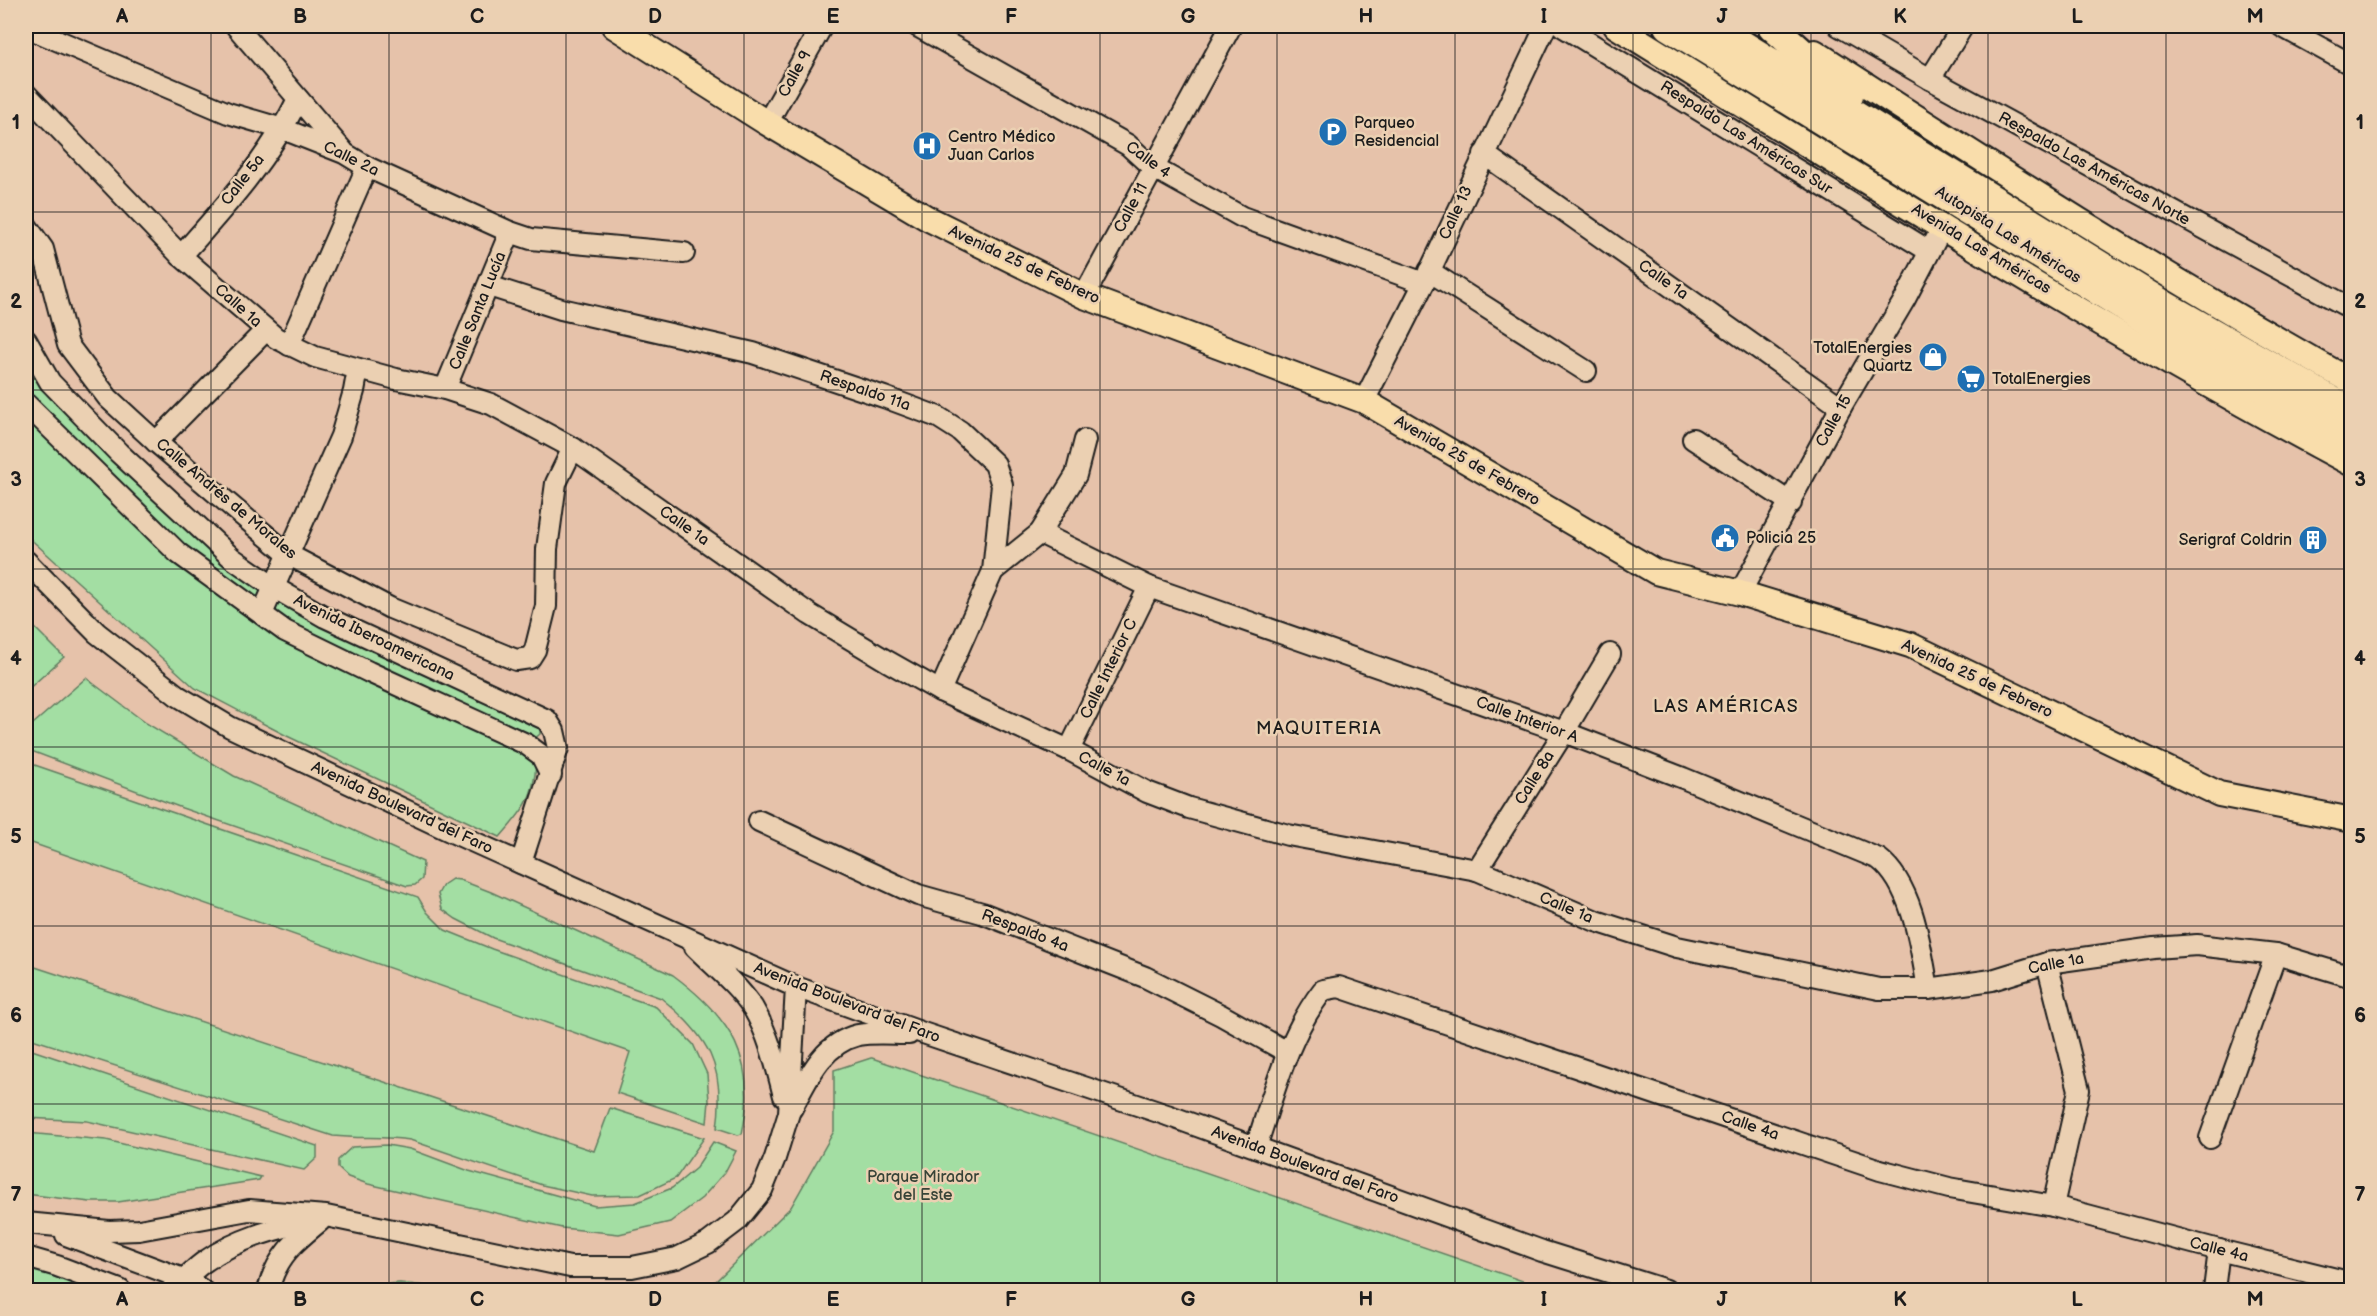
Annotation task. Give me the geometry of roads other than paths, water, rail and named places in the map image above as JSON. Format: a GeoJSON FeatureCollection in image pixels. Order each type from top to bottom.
{"type":"FeatureCollection","features":[{"type":"Feature","properties":{"kind":"highway","name":"Autopista Las Américas"},"geometry":{"type":"LineString","coordinates":[[1668,26],[2206,357],[2352,437]]}},
{"type":"Feature","properties":{"kind":"highway","name":"Autopista Las Américas"},"geometry":{"type":"LineString","coordinates":[[1712,26],[2166,306],[2352,412]]}},
{"type":"Feature","properties":{"kind":"highway"},"geometry":{"type":"LineString","coordinates":[[1773,26],[1907,146]]}},
{"type":"Feature","properties":{"kind":"main road","name":"Avenida 25 de Febrero"},"geometry":{"type":"LineString","coordinates":[[614,26],[767,123],[927,218],[1084,296],[1364,401],[1656,572],[1740,593],[1910,645],[2218,794],[2352,820]]}},
{"type":"Feature","properties":{"kind":"main road","name":"Avenida Las Américas"},"geometry":{"type":"LineString","coordinates":[[1616,26],[2151,352],[2352,464]]}},
{"type":"Feature","properties":{"kind":"main road"},"geometry":{"type":"LineString","coordinates":[[1773,26],[1963,148],[2267,335],[2352,382]]}},
{"type":"Feature","properties":{"kind":"street"},"geometry":{"type":"LineString","coordinates":[[236,26],[344,153]]}},
{"type":"Feature","properties":{"kind":"street","name":"Calle 9"},"geometry":{"type":"LineString","coordinates":[[767,123],[822,26]]}},
{"type":"Feature","properties":{"kind":"street","name":"Calle 4"},"geometry":{"type":"LineString","coordinates":[[918,26],[1128,145],[1152,167],[1242,217],[1426,277],[1586,371]]}},
{"type":"Feature","properties":{"kind":"street","name":"Calle 11"},"geometry":{"type":"LineString","coordinates":[[1084,296],[1152,167],[1231,26]]}},
{"type":"Feature","properties":{"kind":"street","name":"Calle 13"},"geometry":{"type":"LineString","coordinates":[[1364,401],[1546,26]]}},
{"type":"Feature","properties":{"kind":"street","name":"Respaldo Las Américas Sur"},"geometry":{"type":"LineString","coordinates":[[1562,26],[1929,251]]}},
{"type":"Feature","properties":{"kind":"street","name":"Respaldo Las Américas Norte"},"geometry":{"type":"LineString","coordinates":[[1839,26],[1930,79],[2352,309]]}},
{"type":"Feature","properties":{"kind":"street"},"geometry":{"type":"LineString","coordinates":[[1930,79],[1963,26]]}},
{"type":"Feature","properties":{"kind":"street"},"geometry":{"type":"LineString","coordinates":[[2281,26],[2352,65]]}},
{"type":"Feature","properties":{"kind":"street","name":"Calle 2a"},"geometry":{"type":"LineString","coordinates":[[26,27],[228,113],[283,129],[344,153],[367,167],[510,232],[531,239],[684,253]]}},
{"type":"Feature","properties":{"kind":"street","name":"Calle 1a"},"geometry":{"type":"LineString","coordinates":[[26,94],[181,256],[266,330],[289,345],[315,357],[445,389],[491,404],[573,448],[809,614],[940,691],[1069,750],[1147,792],[1189,808],[1288,835],[1477,870],[1596,921],[1677,947],[1879,989],[1928,989],[1992,980],[2047,963],[2154,948],[2197,945],[2276,954],[2352,977]]}},
{"type":"Feature","properties":{"kind":"street","name":"Calle 5a"},"geometry":{"type":"LineString","coordinates":[[181,256],[283,129],[298,99]]}},
{"type":"Feature","properties":{"kind":"street","name":"Calle 1a"},"geometry":{"type":"LineString","coordinates":[[1484,154],[1841,407]]}},
{"type":"Feature","properties":{"kind":"street"},"geometry":{"type":"LineString","coordinates":[[289,345],[367,167]]}},
{"type":"Feature","properties":{"kind":"street","name":"Calle Andrés de Morales"},"geometry":{"type":"LineString","coordinates":[[26,225],[43,249],[68,345],[108,398],[156,442],[289,555],[390,608],[509,658],[525,660],[530,658],[535,650],[546,606],[548,549],[556,483],[573,448]]}},
{"type":"Feature","properties":{"kind":"street","name":"Calle 15"},"geometry":{"type":"LineString","coordinates":[[1740,593],[1791,503],[1841,407],[1905,299],[1943,226]]}},
{"type":"Feature","properties":{"kind":"street","name":"Calle Santa Lucía"},"geometry":{"type":"LineString","coordinates":[[445,389],[510,232]]}},
{"type":"Feature","properties":{"kind":"street","name":"Respaldo 11a"},"geometry":{"type":"LineString","coordinates":[[489,286],[561,309],[753,352],[938,417],[960,430],[995,464],[1002,485],[993,571],[940,691]]}},
{"type":"Feature","properties":{"kind":"street"},"geometry":{"type":"LineString","coordinates":[[156,442],[266,330]]}},
{"type":"Feature","properties":{"kind":"street","name":"Avenida Iberoamericana"},"geometry":{"type":"LineString","coordinates":[[26,340],[50,382],[119,453],[232,558],[275,588],[325,616],[547,720],[554,731],[558,748],[521,863]]}},
{"type":"Feature","properties":{"kind":"street"},"geometry":{"type":"LineString","coordinates":[[262,614],[341,436],[358,369]]}},
{"type":"Feature","properties":{"kind":"street","name":"Avenida Iberoamericana"},"geometry":{"type":"LineString","coordinates":[[26,404],[178,553],[285,631],[526,744],[541,755],[551,775]]}},
{"type":"Feature","properties":{"kind":"street"},"geometry":{"type":"LineString","coordinates":[[1693,439],[1791,503]]}},
{"type":"Feature","properties":{"kind":"street"},"geometry":{"type":"LineString","coordinates":[[993,571],[1040,533],[1076,475],[1085,440]]}},
{"type":"Feature","properties":{"kind":"street","name":"Calle Interior A"},"geometry":{"type":"LineString","coordinates":[[1040,533],[1149,587],[1564,732],[1880,859],[1891,868],[1900,885],[1917,931],[1928,989]]}},
{"type":"Feature","properties":{"kind":"street","name":"Avenida Boulevard del Faro"},"geometry":{"type":"LineString","coordinates":[[26,561],[97,633],[178,696],[230,727],[521,863],[796,987],[1256,1147],[1542,1251],[1666,1290]]}},
{"type":"Feature","properties":{"kind":"street","name":"Calle Interior C"},"geometry":{"type":"LineString","coordinates":[[1069,750],[1149,587]]}},
{"type":"Feature","properties":{"kind":"street","name":"Calle 8a"},"geometry":{"type":"LineString","coordinates":[[1477,870],[1610,654]]}},
{"type":"Feature","properties":{"kind":"street","name":"Respaldo 4a"},"geometry":{"type":"LineString","coordinates":[[759,821],[918,895],[982,913],[1145,977],[1221,1015],[1287,1052]]}},
{"type":"Feature","properties":{"kind":"street"},"geometry":{"type":"LineString","coordinates":[[684,937],[728,979],[752,1006],[767,1035],[789,1113]]}},
{"type":"Feature","properties":{"kind":"street"},"geometry":{"type":"LineString","coordinates":[[2210,1138],[2276,954]]}},
{"type":"Feature","properties":{"kind":"street"},"geometry":{"type":"LineString","coordinates":[[2047,963],[2079,1090],[2053,1206]]}},
{"type":"Feature","properties":{"kind":"street"},"geometry":{"type":"LineString","coordinates":[[26,1224],[109,1231],[139,1230],[249,1210],[326,1216],[570,1267],[632,1267],[677,1258],[708,1243],[737,1221],[762,1190],[776,1158],[789,1113],[796,987]]}},
{"type":"Feature","properties":{"kind":"street","name":"Calle 4a"},"geometry":{"type":"LineString","coordinates":[[1256,1147],[1287,1052],[1319,994],[1323,990],[1339,987],[1880,1170],[1949,1188],[2053,1206],[2352,1283]]}},
{"type":"Feature","properties":{"kind":"street"},"geometry":{"type":"LineString","coordinates":[[789,1113],[821,1058],[838,1042],[859,1035],[923,1033]]}},
{"type":"Feature","properties":{"kind":"street"},"geometry":{"type":"LineString","coordinates":[[26,1224],[74,1237],[186,1288],[205,1261],[248,1238],[326,1216]]}},
{"type":"Feature","properties":{"kind":"street"},"geometry":{"type":"LineString","coordinates":[[267,1290],[273,1269],[291,1244],[326,1216]]}},
{"type":"Feature","properties":{"kind":"street"},"geometry":{"type":"LineString","coordinates":[[2214,1290],[2219,1250]]}},
{"type":"Feature","properties":{"kind":"street"},"geometry":{"type":"LineString","coordinates":[[26,1257],[120,1290]]}},
{"type":"Feature","properties":{"kind":"place","name":"Parqueo Residencial"},"geometry":{"type":"Point","coordinates":[1333,132]}},
{"type":"Feature","properties":{"kind":"place","name":"Centro Médico Juan Carlos"},"geometry":{"type":"Point","coordinates":[927,146]}},
{"type":"Feature","properties":{"kind":"place","name":"TotalEnergies Quartz"},"geometry":{"type":"Point","coordinates":[1933,357]}},
{"type":"Feature","properties":{"kind":"place","name":"TotalEnergies"},"geometry":{"type":"Point","coordinates":[1971,379]}},
{"type":"Feature","properties":{"kind":"place","name":"Policia 25"},"geometry":{"type":"Point","coordinates":[1725,538]}},
{"type":"Feature","properties":{"kind":"place","name":"Serigraf Coldrin"},"geometry":{"type":"Point","coordinates":[2313,540]}},
{"type":"Feature","properties":{"kind":"district","name":"LAS AMÉRICAS"},"geometry":{"type":"Point","coordinates":[1726,706]}},
{"type":"Feature","properties":{"kind":"district","name":"MAQUITERIA"},"geometry":{"type":"Point","coordinates":[1319,728]}},
{"type":"Feature","properties":{"kind":"park label","name":"Parque Mirador del Este"},"geometry":{"type":"Point","coordinates":[923,1186]}}]}
